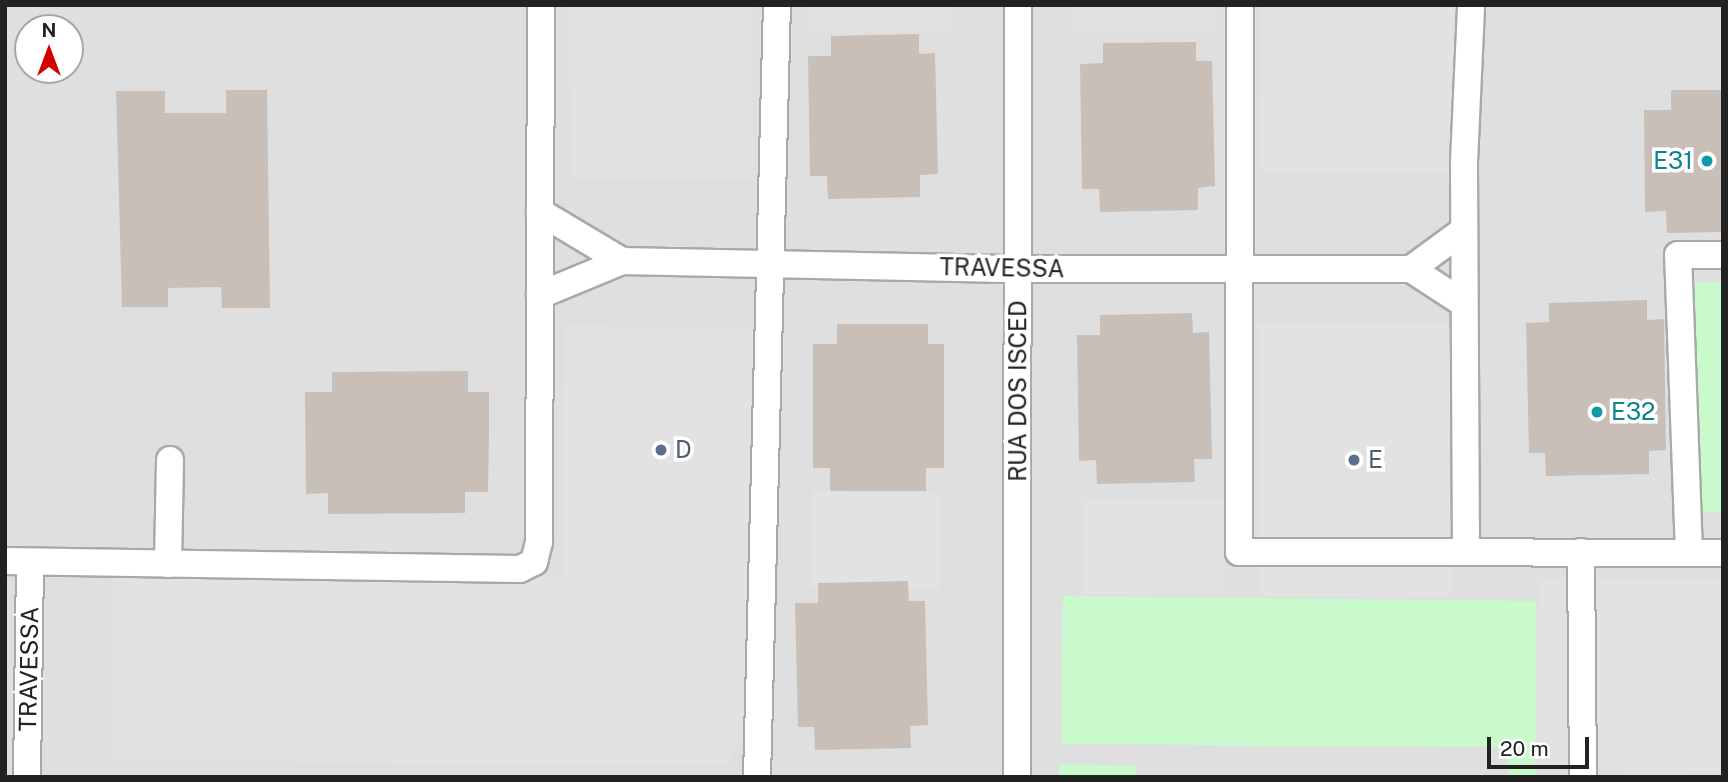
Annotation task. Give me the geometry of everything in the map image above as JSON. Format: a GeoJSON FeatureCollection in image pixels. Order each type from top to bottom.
{"type":"FeatureCollection","features":[{"type":"Feature","properties":{"kind":"street"},"geometry":{"type":"LineString","coordinates":[[18,562],[520,569],[534,562],[539,542],[541,5]]}},
{"type":"Feature","properties":{"kind":"street"},"geometry":{"type":"LineString","coordinates":[[758,777],[768,264],[777,5]]}},
{"type":"Feature","properties":{"kind":"street","name":"RUA DOS ISCED"},"geometry":{"type":"LineString","coordinates":[[1017,777],[1018,5]]}},
{"type":"Feature","properties":{"kind":"street"},"geometry":{"type":"LineString","coordinates":[[1240,5],[1237,267],[1239,552],[1723,553]]}},
{"type":"Feature","properties":{"kind":"street"},"geometry":{"type":"LineString","coordinates":[[1466,552],[1463,303],[1471,5]]}},
{"type":"Feature","properties":{"kind":"street","name":"TRAVESSA"},"geometry":{"type":"LineString","coordinates":[[540,212],[622,261],[1018,269],[1411,269]]}},
{"type":"Feature","properties":{"kind":"street"},"geometry":{"type":"LineString","coordinates":[[1463,303],[1411,269],[1464,230]]}},
{"type":"Feature","properties":{"kind":"street"},"geometry":{"type":"LineString","coordinates":[[1689,553],[1678,255],[1723,255]]}},
{"type":"Feature","properties":{"kind":"street"},"geometry":{"type":"LineString","coordinates":[[540,295],[622,261]]}},
{"type":"Feature","properties":{"kind":"street"},"geometry":{"type":"LineString","coordinates":[[168,564],[170,460]]}},
{"type":"Feature","properties":{"kind":"street"},"geometry":{"type":"LineString","coordinates":[[1581,552],[1583,777]]}},
{"type":"Feature","properties":{"kind":"street","name":"TRAVESSA"},"geometry":{"type":"LineString","coordinates":[[18,562],[27,777]]}},
{"type":"Feature","properties":{"kind":"shaded area"},"geometry":{"type":"Polygon","coordinates":[[[5,5],[1723,5],[1723,777],[5,777],[5,5]]]}},
{"type":"Feature","properties":{"kind":"shaded area"},"geometry":{"type":"Polygon","coordinates":[[[569,5],[753,5],[753,178],[570,178],[569,5]]]}},
{"type":"Feature","properties":{"kind":"shaded area"},"geometry":{"type":"Polygon","coordinates":[[[809,5],[953,5],[953,32],[809,33],[809,5]]]}},
{"type":"Feature","properties":{"kind":"shaded area"},"geometry":{"type":"Polygon","coordinates":[[[1073,5],[1217,5],[1217,32],[1073,31],[1073,5]]]}},
{"type":"Feature","properties":{"kind":"shaded area"},"geometry":{"type":"Polygon","coordinates":[[[1262,5],[1456,5],[1455,172],[1261,171],[1262,5]]]}},
{"type":"Feature","properties":{"kind":"shaded area","name":"E"},"geometry":{"type":"Polygon","coordinates":[[[1258,323],[1451,323],[1451,597],[1258,597],[1258,323]]]}},
{"type":"Feature","properties":{"kind":"shaded area","name":"D"},"geometry":{"type":"Polygon","coordinates":[[[566,326],[758,327],[754,745],[730,746],[730,766],[111,760],[113,573],[563,577],[566,326]]]}},
{"type":"Feature","properties":{"kind":"shaded area"},"geometry":{"type":"Polygon","coordinates":[[[812,491],[942,494],[940,589],[810,587],[812,491]]]}},
{"type":"Feature","properties":{"kind":"shaded area"},"geometry":{"type":"Polygon","coordinates":[[[1083,499],[1223,499],[1223,594],[1083,594],[1083,499]]]}},
{"type":"Feature","properties":{"kind":"shaded area"},"geometry":{"type":"Polygon","coordinates":[[[1538,578],[1723,580],[1723,772],[1535,769],[1538,578]]]}},
{"type":"Feature","properties":{"kind":"green space"},"geometry":{"type":"Polygon","coordinates":[[[1694,282],[1723,282],[1723,512],[1696,512],[1694,282]]]}},
{"type":"Feature","properties":{"kind":"green space"},"geometry":{"type":"Polygon","coordinates":[[[1063,596],[1536,601],[1536,777],[1508,777],[1507,747],[1062,744],[1063,596]]]}},
{"type":"Feature","properties":{"kind":"green space"},"geometry":{"type":"Polygon","coordinates":[[[1059,764],[1136,766],[1136,777],[1059,777],[1059,764]]]}},
{"type":"Feature","properties":{"kind":"building"},"geometry":{"type":"Polygon","coordinates":[[[919,34],[919,54],[935,53],[938,174],[920,175],[920,197],[828,199],[827,176],[810,176],[808,56],[831,56],[831,36],[919,34]]]}},
{"type":"Feature","properties":{"kind":"building"},"geometry":{"type":"Polygon","coordinates":[[[1196,42],[1196,61],[1212,61],[1215,186],[1198,188],[1198,210],[1100,212],[1099,189],[1082,189],[1080,64],[1103,63],[1103,43],[1196,42]]]}},
{"type":"Feature","properties":{"kind":"building"},"geometry":{"type":"Polygon","coordinates":[[[226,90],[267,90],[270,308],[222,308],[221,287],[168,288],[168,307],[122,307],[116,91],[165,91],[165,113],[226,113],[226,90]]]}},
{"type":"Feature","properties":{"kind":"building","name":"E31"},"geometry":{"type":"Polygon","coordinates":[[[1671,90],[1723,90],[1723,232],[1667,233],[1666,211],[1645,212],[1644,110],[1671,110],[1671,90]]]}},
{"type":"Feature","properties":{"kind":"building","name":"E32"},"geometry":{"type":"Polygon","coordinates":[[[1647,300],[1647,320],[1664,319],[1666,450],[1649,451],[1649,474],[1546,476],[1545,453],[1529,453],[1526,323],[1549,322],[1549,303],[1647,300]]]}},
{"type":"Feature","properties":{"kind":"building"},"geometry":{"type":"Polygon","coordinates":[[[1192,313],[1193,333],[1209,332],[1212,459],[1194,459],[1195,482],[1097,484],[1096,460],[1079,461],[1077,335],[1100,335],[1100,315],[1192,313]]]}},
{"type":"Feature","properties":{"kind":"building"},"geometry":{"type":"Polygon","coordinates":[[[837,324],[928,324],[928,344],[944,344],[944,468],[926,468],[926,491],[830,491],[830,468],[813,468],[813,344],[837,344],[837,324]]]}},
{"type":"Feature","properties":{"kind":"building"},"geometry":{"type":"Polygon","coordinates":[[[468,371],[468,392],[489,392],[488,492],[465,492],[465,513],[328,514],[328,493],[306,494],[305,392],[332,392],[332,372],[468,371]]]}},
{"type":"Feature","properties":{"kind":"building"},"geometry":{"type":"Polygon","coordinates":[[[908,581],[909,601],[925,601],[928,725],[910,726],[911,748],[815,750],[814,727],[798,727],[795,603],[818,603],[818,583],[908,581]]]}},
{"type":"Feature","properties":{"kind":"place","name":"E31"},"geometry":{"type":"Point","coordinates":[1707,161]}},
{"type":"Feature","properties":{"kind":"place","name":"E32"},"geometry":{"type":"Point","coordinates":[1597,412]}},
{"type":"Feature","properties":{"kind":"place","name":"D"},"geometry":{"type":"Point","coordinates":[661,450]}},
{"type":"Feature","properties":{"kind":"place","name":"E"},"geometry":{"type":"Point","coordinates":[1354,460]}}]}
